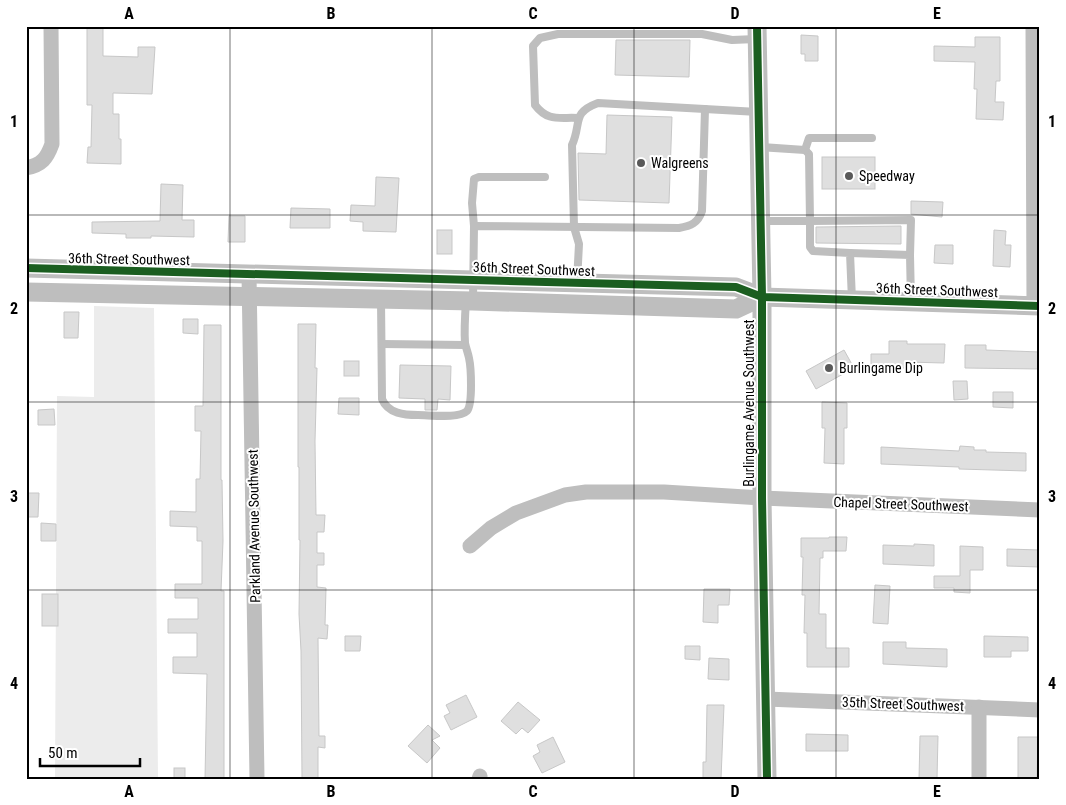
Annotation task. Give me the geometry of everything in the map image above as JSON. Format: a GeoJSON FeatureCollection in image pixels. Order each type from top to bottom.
{"type":"FeatureCollection","features":[{"type":"Feature","properties":{"kind":"street"},"geometry":{"type":"LineString","coordinates":[[26,168],[34,166],[47,158],[52,144],[52,26]]}},
{"type":"Feature","properties":{"kind":"street"},"geometry":{"type":"LineString","coordinates":[[1033,26],[1037,306]]}},
{"type":"Feature","properties":{"kind":"street","name":"Burlingame Avenue Southwest"},"geometry":{"type":"LineString","coordinates":[[757,32],[767,779]]}},
{"type":"Feature","properties":{"kind":"street","name":"36th Street Southwest"},"geometry":{"type":"LineString","coordinates":[[26,268],[736,287],[762,297],[1037,306]]}},
{"type":"Feature","properties":{"kind":"street","name":"Parkland Avenue Southwest"},"geometry":{"type":"LineString","coordinates":[[249,274],[258,779]]}},
{"type":"Feature","properties":{"kind":"street"},"geometry":{"type":"LineString","coordinates":[[511,302],[567,292],[573,289],[577,283]]}},
{"type":"Feature","properties":{"kind":"street","name":"36th Street Southwest"},"geometry":{"type":"LineString","coordinates":[[26,292],[511,302],[736,309],[762,297]]}},
{"type":"Feature","properties":{"kind":"street","name":"Chapel Street Southwest"},"geometry":{"type":"LineString","coordinates":[[470,546],[491,528],[516,513],[565,495],[586,492],[664,492],[1040,510]]}},
{"type":"Feature","properties":{"kind":"street","name":"35th Street Southwest"},"geometry":{"type":"LineString","coordinates":[[766,699],[1040,710]]}},
{"type":"Feature","properties":{"kind":"street"},"geometry":{"type":"LineString","coordinates":[[979,707],[980,779]]}},
{"type":"Feature","properties":{"kind":"lane"},"geometry":{"type":"LineString","coordinates":[[578,118],[547,117],[535,106],[533,46],[540,38],[558,34],[702,34],[732,40],[757,32]]}},
{"type":"Feature","properties":{"kind":"lane"},"geometry":{"type":"LineString","coordinates":[[577,283],[579,244],[574,227],[572,145],[577,134],[578,118],[585,108],[598,103],[758,112]]}},
{"type":"Feature","properties":{"kind":"lane"},"geometry":{"type":"LineString","coordinates":[[474,226],[679,228],[691,226],[699,220],[702,212],[705,109]]}},
{"type":"Feature","properties":{"kind":"lane"},"geometry":{"type":"LineString","coordinates":[[805,150],[809,138],[872,138]]}},
{"type":"Feature","properties":{"kind":"lane"},"geometry":{"type":"LineString","coordinates":[[760,147],[805,150],[809,154],[810,247],[813,251],[910,255]]}},
{"type":"Feature","properties":{"kind":"lane"},"geometry":{"type":"LineString","coordinates":[[381,299],[382,400],[384,404],[389,409],[406,415],[455,415],[466,411],[470,406],[471,368],[465,345],[469,301],[474,279],[472,202],[474,179],[479,177],[545,177]]}},
{"type":"Feature","properties":{"kind":"lane"},"geometry":{"type":"LineString","coordinates":[[760,221],[911,220],[911,302]]}},
{"type":"Feature","properties":{"kind":"lane"},"geometry":{"type":"LineString","coordinates":[[850,253],[852,300]]}},
{"type":"Feature","properties":{"kind":"lane"},"geometry":{"type":"LineString","coordinates":[[382,344],[465,345]]}},
{"type":"Feature","properties":{"kind":"shaded area"},"geometry":{"type":"Polygon","coordinates":[[[94,306],[154,308],[158,779],[55,779],[57,396],[94,397],[94,306]]]}},
{"type":"Feature","properties":{"kind":"building"},"geometry":{"type":"Polygon","coordinates":[[[87,26],[103,26],[103,56],[138,57],[138,47],[155,47],[152,94],[113,93],[113,114],[119,114],[121,164],[87,163],[88,147],[91,147],[92,105],[87,105],[87,26]]]}},
{"type":"Feature","properties":{"kind":"building"},"geometry":{"type":"Polygon","coordinates":[[[801,35],[818,36],[818,61],[805,61],[805,54],[801,54],[801,35]]]}},
{"type":"Feature","properties":{"kind":"building"},"geometry":{"type":"Polygon","coordinates":[[[975,37],[1000,37],[1000,81],[996,81],[995,102],[1004,102],[1003,120],[976,119],[977,89],[974,89],[975,62],[934,61],[934,46],[975,47],[975,37]]]}},
{"type":"Feature","properties":{"kind":"building"},"geometry":{"type":"Polygon","coordinates":[[[616,40],[690,40],[689,77],[615,75],[616,40]]]}},
{"type":"Feature","properties":{"kind":"building"},"geometry":{"type":"Polygon","coordinates":[[[607,115],[672,117],[669,203],[579,200],[578,153],[606,154],[607,115]]]}},
{"type":"Feature","properties":{"kind":"building"},"geometry":{"type":"Polygon","coordinates":[[[822,157],[875,157],[875,189],[822,189],[822,157]]]}},
{"type":"Feature","properties":{"kind":"building"},"geometry":{"type":"Polygon","coordinates":[[[376,177],[399,178],[396,232],[363,231],[363,222],[350,221],[351,205],[375,206],[376,177]]]}},
{"type":"Feature","properties":{"kind":"building"},"geometry":{"type":"Polygon","coordinates":[[[161,184],[183,185],[182,220],[194,220],[194,237],[151,236],[151,238],[126,238],[126,234],[92,233],[92,222],[160,221],[161,184]]]}},
{"type":"Feature","properties":{"kind":"building"},"geometry":{"type":"Polygon","coordinates":[[[911,201],[943,202],[942,217],[911,214],[911,201]]]}},
{"type":"Feature","properties":{"kind":"building"},"geometry":{"type":"Polygon","coordinates":[[[291,208],[330,209],[330,228],[290,228],[291,208]]]}},
{"type":"Feature","properties":{"kind":"building"},"geometry":{"type":"Polygon","coordinates":[[[229,216],[245,216],[245,242],[228,242],[229,216]]]}},
{"type":"Feature","properties":{"kind":"building"},"geometry":{"type":"Polygon","coordinates":[[[901,226],[901,244],[816,243],[816,227],[901,226]]]}},
{"type":"Feature","properties":{"kind":"building"},"geometry":{"type":"Polygon","coordinates":[[[437,230],[452,230],[452,254],[437,254],[437,230]]]}},
{"type":"Feature","properties":{"kind":"building"},"geometry":{"type":"Polygon","coordinates":[[[994,230],[1006,231],[1005,245],[1011,245],[1010,267],[993,266],[994,230]]]}},
{"type":"Feature","properties":{"kind":"building"},"geometry":{"type":"Polygon","coordinates":[[[935,245],[953,245],[953,264],[934,263],[935,245]]]}},
{"type":"Feature","properties":{"kind":"building"},"geometry":{"type":"Polygon","coordinates":[[[64,312],[79,312],[78,338],[64,338],[64,312]]]}},
{"type":"Feature","properties":{"kind":"building"},"geometry":{"type":"Polygon","coordinates":[[[183,319],[198,319],[198,334],[183,333],[183,319]]]}},
{"type":"Feature","properties":{"kind":"building"},"geometry":{"type":"Polygon","coordinates":[[[298,324],[316,324],[316,515],[325,515],[324,532],[317,532],[317,553],[324,553],[324,565],[317,565],[317,587],[326,588],[325,625],[328,625],[327,639],[318,638],[319,736],[325,736],[325,748],[318,747],[318,779],[302,779],[299,614],[298,324]]]}},
{"type":"Feature","properties":{"kind":"building"},"geometry":{"type":"Polygon","coordinates":[[[204,325],[221,325],[223,541],[221,591],[224,591],[224,779],[205,779],[207,674],[173,673],[173,657],[197,657],[197,633],[168,633],[168,619],[198,619],[198,598],[175,598],[175,584],[202,584],[202,541],[197,541],[197,527],[170,526],[170,511],[196,512],[196,479],[200,479],[201,431],[195,431],[195,406],[203,406],[204,325]]]}},
{"type":"Feature","properties":{"kind":"building"},"geometry":{"type":"Polygon","coordinates":[[[889,341],[907,341],[907,344],[945,344],[944,363],[907,362],[907,368],[871,368],[871,354],[889,354],[889,341]]]}},
{"type":"Feature","properties":{"kind":"building"},"geometry":{"type":"Polygon","coordinates":[[[965,345],[986,345],[986,350],[1040,352],[1040,369],[965,368],[965,345]]]}},
{"type":"Feature","properties":{"kind":"building"},"geometry":{"type":"Polygon","coordinates":[[[844,350],[854,368],[816,389],[806,371],[844,350]]]}},
{"type":"Feature","properties":{"kind":"building"},"geometry":{"type":"Polygon","coordinates":[[[344,361],[359,361],[359,376],[344,376],[344,361]]]}},
{"type":"Feature","properties":{"kind":"building"},"geometry":{"type":"Polygon","coordinates":[[[400,365],[451,366],[450,400],[438,399],[437,410],[425,410],[425,399],[399,398],[400,365]]]}},
{"type":"Feature","properties":{"kind":"building"},"geometry":{"type":"Polygon","coordinates":[[[953,381],[967,381],[968,399],[954,400],[953,381]]]}},
{"type":"Feature","properties":{"kind":"building"},"geometry":{"type":"Polygon","coordinates":[[[993,392],[1013,392],[1013,408],[993,407],[993,392]]]}},
{"type":"Feature","properties":{"kind":"building"},"geometry":{"type":"Polygon","coordinates":[[[339,398],[359,398],[359,415],[338,414],[339,398]]]}},
{"type":"Feature","properties":{"kind":"building"},"geometry":{"type":"Polygon","coordinates":[[[822,402],[847,403],[847,428],[844,428],[844,464],[824,463],[825,428],[822,428],[822,402]]]}},
{"type":"Feature","properties":{"kind":"building"},"geometry":{"type":"Polygon","coordinates":[[[54,409],[55,425],[38,425],[38,410],[54,409]]]}},
{"type":"Feature","properties":{"kind":"building"},"geometry":{"type":"Polygon","coordinates":[[[960,446],[974,447],[974,450],[986,450],[986,452],[1026,453],[1026,471],[881,464],[881,447],[959,451],[960,446]]]}},
{"type":"Feature","properties":{"kind":"building"},"geometry":{"type":"Polygon","coordinates":[[[26,493],[39,493],[38,517],[26,517],[26,493]]]}},
{"type":"Feature","properties":{"kind":"building"},"geometry":{"type":"Polygon","coordinates":[[[41,523],[56,524],[56,541],[41,541],[41,523]]]}},
{"type":"Feature","properties":{"kind":"building"},"geometry":{"type":"Polygon","coordinates":[[[847,537],[846,551],[823,551],[823,558],[820,558],[819,614],[826,614],[826,648],[849,648],[849,667],[807,667],[807,633],[804,633],[805,595],[802,595],[803,557],[801,557],[801,538],[847,537]]]}},
{"type":"Feature","properties":{"kind":"building"},"geometry":{"type":"Polygon","coordinates":[[[914,544],[934,545],[934,566],[883,564],[883,545],[914,546],[914,544]]]}},
{"type":"Feature","properties":{"kind":"building"},"geometry":{"type":"Polygon","coordinates":[[[960,546],[983,547],[983,570],[970,570],[970,593],[954,592],[954,588],[934,588],[934,576],[960,576],[960,546]]]}},
{"type":"Feature","properties":{"kind":"building"},"geometry":{"type":"Polygon","coordinates":[[[1007,549],[1040,550],[1040,567],[1007,566],[1007,549]]]}},
{"type":"Feature","properties":{"kind":"building"},"geometry":{"type":"Polygon","coordinates":[[[875,585],[890,586],[888,624],[873,623],[875,585]]]}},
{"type":"Feature","properties":{"kind":"building"},"geometry":{"type":"Polygon","coordinates":[[[704,589],[730,589],[729,605],[718,605],[718,623],[703,622],[704,589]]]}},
{"type":"Feature","properties":{"kind":"building"},"geometry":{"type":"Polygon","coordinates":[[[42,594],[58,594],[58,626],[42,626],[42,594]]]}},
{"type":"Feature","properties":{"kind":"building"},"geometry":{"type":"Polygon","coordinates":[[[345,636],[361,636],[360,651],[345,651],[345,636]]]}},
{"type":"Feature","properties":{"kind":"building"},"geometry":{"type":"Polygon","coordinates":[[[984,636],[1028,637],[1028,651],[1011,651],[1011,657],[984,657],[984,636]]]}},
{"type":"Feature","properties":{"kind":"building"},"geometry":{"type":"Polygon","coordinates":[[[883,642],[906,642],[906,648],[947,649],[947,667],[883,664],[883,642]]]}},
{"type":"Feature","properties":{"kind":"building"},"geometry":{"type":"Polygon","coordinates":[[[685,646],[700,646],[700,660],[685,659],[685,646]]]}},
{"type":"Feature","properties":{"kind":"building"},"geometry":{"type":"Polygon","coordinates":[[[709,658],[729,659],[729,680],[708,679],[709,658]]]}},
{"type":"Feature","properties":{"kind":"building"},"geometry":{"type":"Polygon","coordinates":[[[466,695],[477,717],[451,730],[444,716],[450,713],[446,705],[466,695]]]}},
{"type":"Feature","properties":{"kind":"building"},"geometry":{"type":"Polygon","coordinates":[[[518,702],[540,720],[528,733],[522,728],[516,734],[501,721],[518,702]]]}},
{"type":"Feature","properties":{"kind":"building"},"geometry":{"type":"Polygon","coordinates":[[[707,705],[724,705],[721,779],[703,779],[703,762],[706,762],[707,705]]]}},
{"type":"Feature","properties":{"kind":"building"},"geometry":{"type":"Polygon","coordinates":[[[428,725],[440,736],[432,740],[440,748],[427,763],[408,746],[428,725]]]}},
{"type":"Feature","properties":{"kind":"building"},"geometry":{"type":"Polygon","coordinates":[[[806,734],[848,735],[848,751],[806,751],[806,734]]]}},
{"type":"Feature","properties":{"kind":"building"},"geometry":{"type":"Polygon","coordinates":[[[920,736],[938,736],[937,779],[919,779],[920,736]]]}},
{"type":"Feature","properties":{"kind":"building"},"geometry":{"type":"Polygon","coordinates":[[[553,737],[565,762],[542,773],[533,756],[540,752],[537,745],[553,737]]]}},
{"type":"Feature","properties":{"kind":"building"},"geometry":{"type":"Polygon","coordinates":[[[1018,737],[1038,737],[1037,779],[1018,779],[1018,737]]]}},
{"type":"Feature","properties":{"kind":"building"},"geometry":{"type":"Polygon","coordinates":[[[174,768],[185,768],[185,779],[174,779],[174,768]]]}},
{"type":"Feature","properties":{"kind":"cycle path"},"geometry":{"type":"LineString","coordinates":[[757,26],[767,779]]}},
{"type":"Feature","properties":{"kind":"cycle path"},"geometry":{"type":"LineString","coordinates":[[26,268],[736,287],[762,297],[1040,306]]}},
{"type":"Feature","properties":{"kind":"place","name":"Walgreens"},"geometry":{"type":"Point","coordinates":[641,163]}},
{"type":"Feature","properties":{"kind":"place","name":"Speedway"},"geometry":{"type":"Point","coordinates":[849,176]}},
{"type":"Feature","properties":{"kind":"place","name":"Burlingame Dip"},"geometry":{"type":"Point","coordinates":[829,368]}}]}
